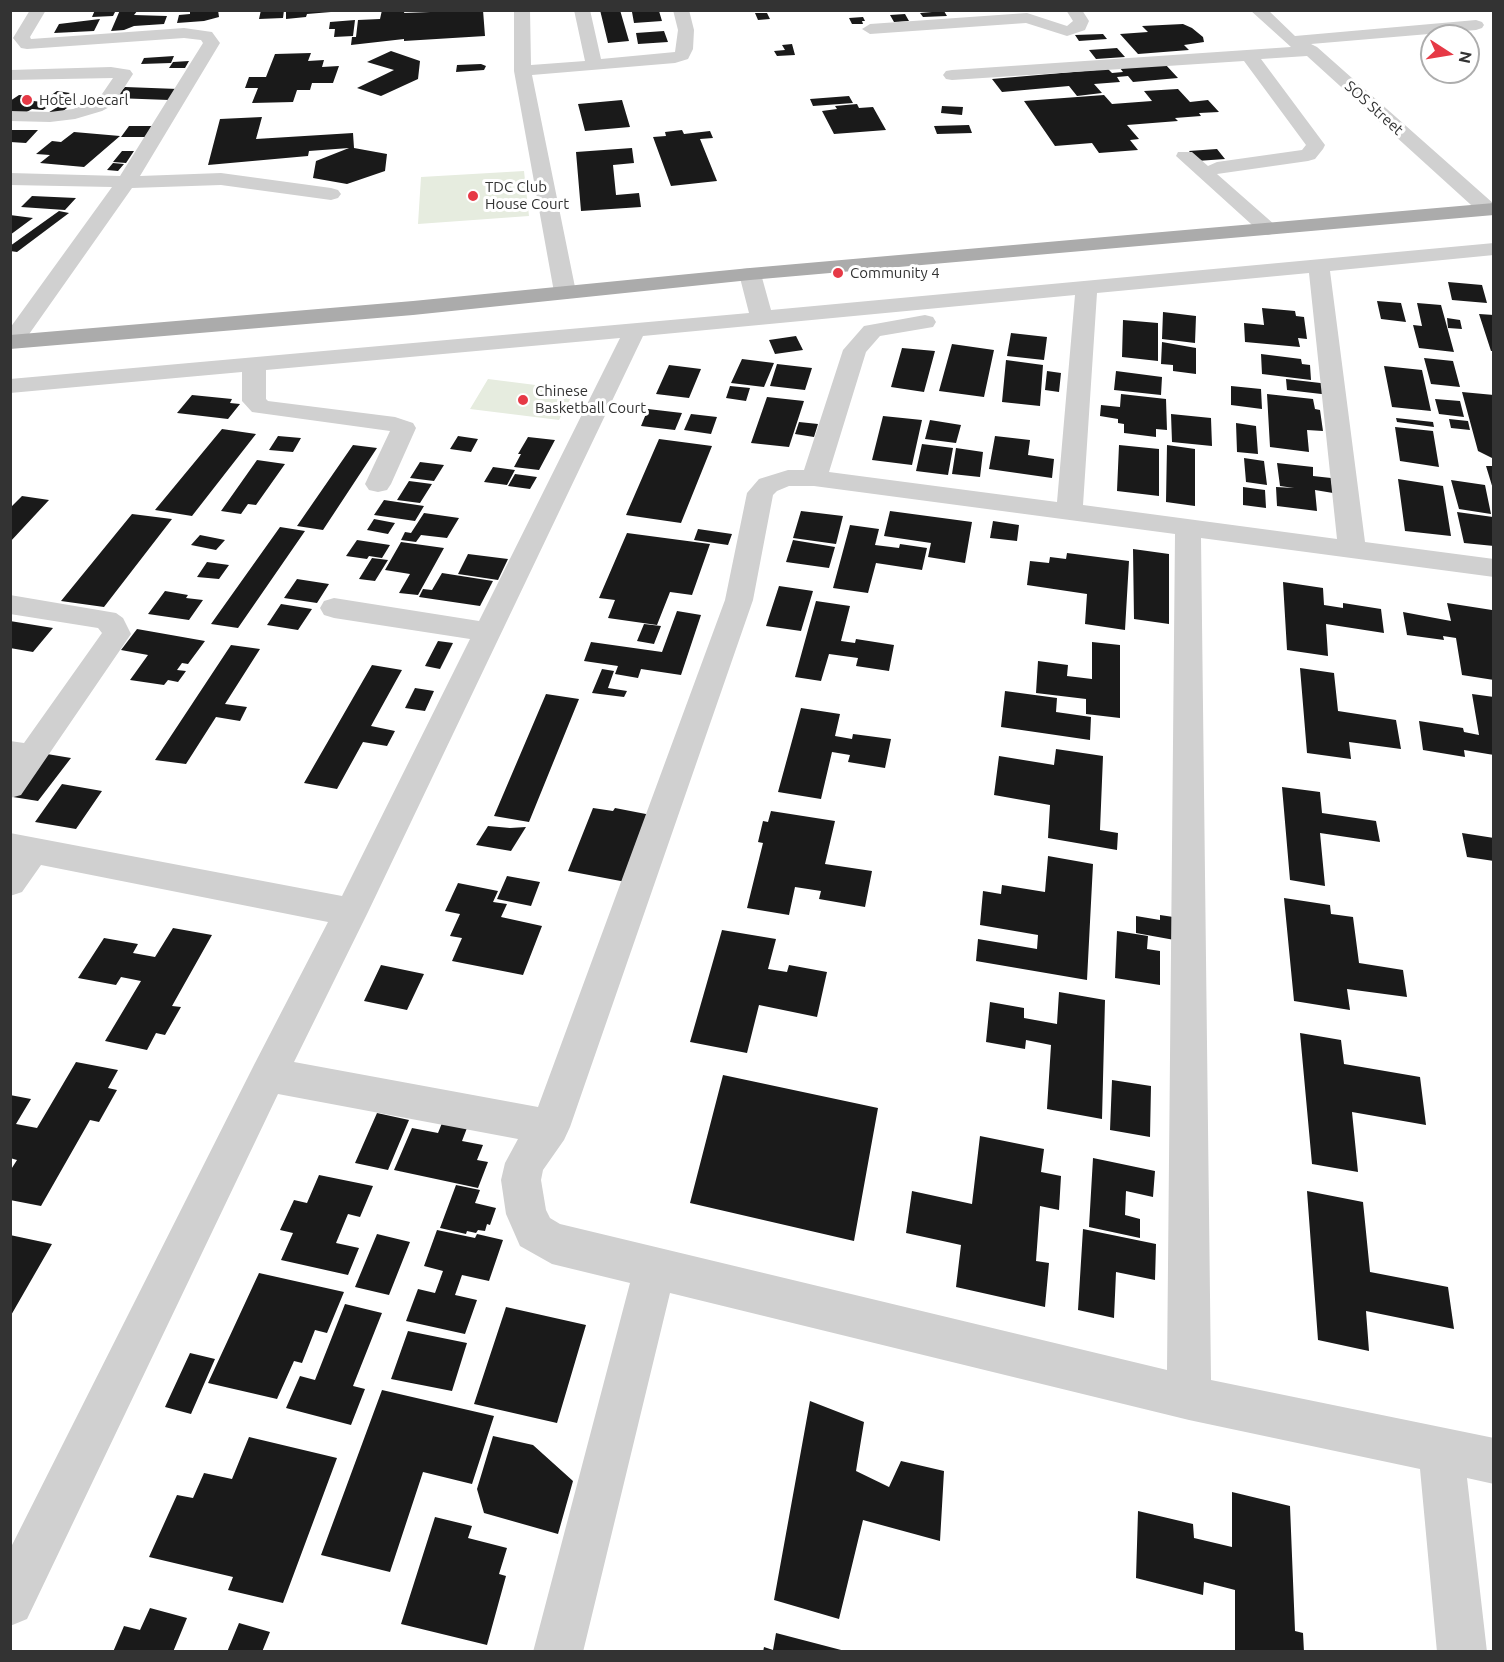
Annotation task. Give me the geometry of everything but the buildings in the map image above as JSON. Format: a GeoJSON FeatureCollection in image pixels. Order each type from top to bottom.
{"type":"FeatureCollection","features":[{"type":"Feature","properties":{"kind":"main road"},"geometry":{"type":"LineString","coordinates":[[11,342],[750,274],[1491,210]]}},
{"type":"Feature","properties":{"kind":"street"},"geometry":{"type":"LineString","coordinates":[[11,342],[126,182],[211,41],[201,34],[184,33],[27,44],[21,38],[38,10]]}},
{"type":"Feature","properties":{"kind":"street"},"geometry":{"type":"LineString","coordinates":[[522,10],[523,71],[565,292]]}},
{"type":"Feature","properties":{"kind":"street"},"geometry":{"type":"LineString","coordinates":[[582,10],[594,65]]}},
{"type":"Feature","properties":{"kind":"street"},"geometry":{"type":"LineString","coordinates":[[523,71],[669,59],[682,55],[685,50],[686,30],[681,10]]}},
{"type":"Feature","properties":{"kind":"street"},"geometry":{"type":"LineString","coordinates":[[870,29],[1027,18],[1067,31],[1079,27],[1081,21],[1074,10]]}},
{"type":"Feature","properties":{"kind":"street","name":"SOS Street"},"geometry":{"type":"LineString","coordinates":[[1258,10],[1291,41],[1311,51],[1491,210]]}},
{"type":"Feature","properties":{"kind":"street"},"geometry":{"type":"LineString","coordinates":[[1455,10],[1475,24]]}},
{"type":"Feature","properties":{"kind":"street"},"geometry":{"type":"LineString","coordinates":[[1373,18],[1392,32]]}},
{"type":"Feature","properties":{"kind":"street"},"geometry":{"type":"LineString","coordinates":[[1480,27],[1494,33]]}},
{"type":"Feature","properties":{"kind":"street"},"geometry":{"type":"LineString","coordinates":[[1291,41],[1420,30]]}},
{"type":"Feature","properties":{"kind":"street"},"geometry":{"type":"LineString","coordinates":[[952,75],[1311,51]]}},
{"type":"Feature","properties":{"kind":"street"},"geometry":{"type":"LineString","coordinates":[[1217,168],[1308,155],[1316,145],[1249,55]]}},
{"type":"Feature","properties":{"kind":"street"},"geometry":{"type":"LineString","coordinates":[[10,75],[111,72],[124,75],[107,101],[96,107],[75,114],[50,117],[10,116]]}},
{"type":"Feature","properties":{"kind":"street"},"geometry":{"type":"LineString","coordinates":[[1185,156],[1268,229]]}},
{"type":"Feature","properties":{"kind":"street"},"geometry":{"type":"LineString","coordinates":[[10,179],[126,182],[221,179],[331,194]]}},
{"type":"Feature","properties":{"kind":"street"},"geometry":{"type":"LineString","coordinates":[[814,478],[855,350],[872,331],[1086,296],[1319,266],[1494,249]]}},
{"type":"Feature","properties":{"kind":"street"},"geometry":{"type":"LineString","coordinates":[[1319,266],[1352,549]]}},
{"type":"Feature","properties":{"kind":"street"},"geometry":{"type":"LineString","coordinates":[[750,274],[762,318]]}},
{"type":"Feature","properties":{"kind":"street"},"geometry":{"type":"LineString","coordinates":[[10,386],[634,330],[1018,292],[1086,296]]}},
{"type":"Feature","properties":{"kind":"street"},"geometry":{"type":"LineString","coordinates":[[1069,512],[1086,296]]}},
{"type":"Feature","properties":{"kind":"street"},"geometry":{"type":"LineString","coordinates":[[10,1602],[268,1075],[351,912],[634,330]]}},
{"type":"Feature","properties":{"kind":"street"},"geometry":{"type":"LineString","coordinates":[[254,364],[254,401],[261,408],[395,424],[404,428],[378,484]]}},
{"type":"Feature","properties":{"kind":"street"},"geometry":{"type":"LineString","coordinates":[[1494,568],[814,478],[788,478],[768,485],[760,493],[739,600],[550,1127],[525,1163],[522,1180],[526,1214],[535,1232],[552,1243],[1189,1398],[1494,1461]]}},
{"type":"Feature","properties":{"kind":"street"},"geometry":{"type":"LineString","coordinates":[[1188,528],[1189,1398]]}},
{"type":"Feature","properties":{"kind":"street"},"geometry":{"type":"LineString","coordinates":[[10,604],[106,620],[113,625],[117,634],[22,754],[10,786]]}},
{"type":"Feature","properties":{"kind":"street"},"geometry":{"type":"LineString","coordinates":[[334,608],[488,632]]}},
{"type":"Feature","properties":{"kind":"street"},"geometry":{"type":"LineString","coordinates":[[10,882],[22,848],[351,912]]}},
{"type":"Feature","properties":{"kind":"street"},"geometry":{"type":"LineString","coordinates":[[268,1075],[550,1127]]}},
{"type":"Feature","properties":{"kind":"street"},"geometry":{"type":"LineString","coordinates":[[558,1652],[655,1269]]}},
{"type":"Feature","properties":{"kind":"street"},"geometry":{"type":"LineString","coordinates":[[1441,1451],[1462,1652]]}},
{"type":"Feature","properties":{"kind":"shaded area","name":"TDC Club House Court"},"geometry":{"type":"Polygon","coordinates":[[[524,171],[529,216],[418,224],[421,177],[524,171]]]}},
{"type":"Feature","properties":{"kind":"shaded area","name":"Chinese Basketball Court"},"geometry":{"type":"Polygon","coordinates":[[[488,379],[575,390],[559,420],[470,409],[488,379]]]}},
{"type":"Feature","properties":{"kind":"place","name":"Hotel Joecarl"},"geometry":{"type":"Point","coordinates":[27,100]}},
{"type":"Feature","properties":{"kind":"place","name":"TDC Club House Court"},"geometry":{"type":"Point","coordinates":[473,196]}},
{"type":"Feature","properties":{"kind":"place","name":"Community 4"},"geometry":{"type":"Point","coordinates":[838,273]}},
{"type":"Feature","properties":{"kind":"place","name":"Chinese Basketball Court"},"geometry":{"type":"Point","coordinates":[523,400]}}]}
